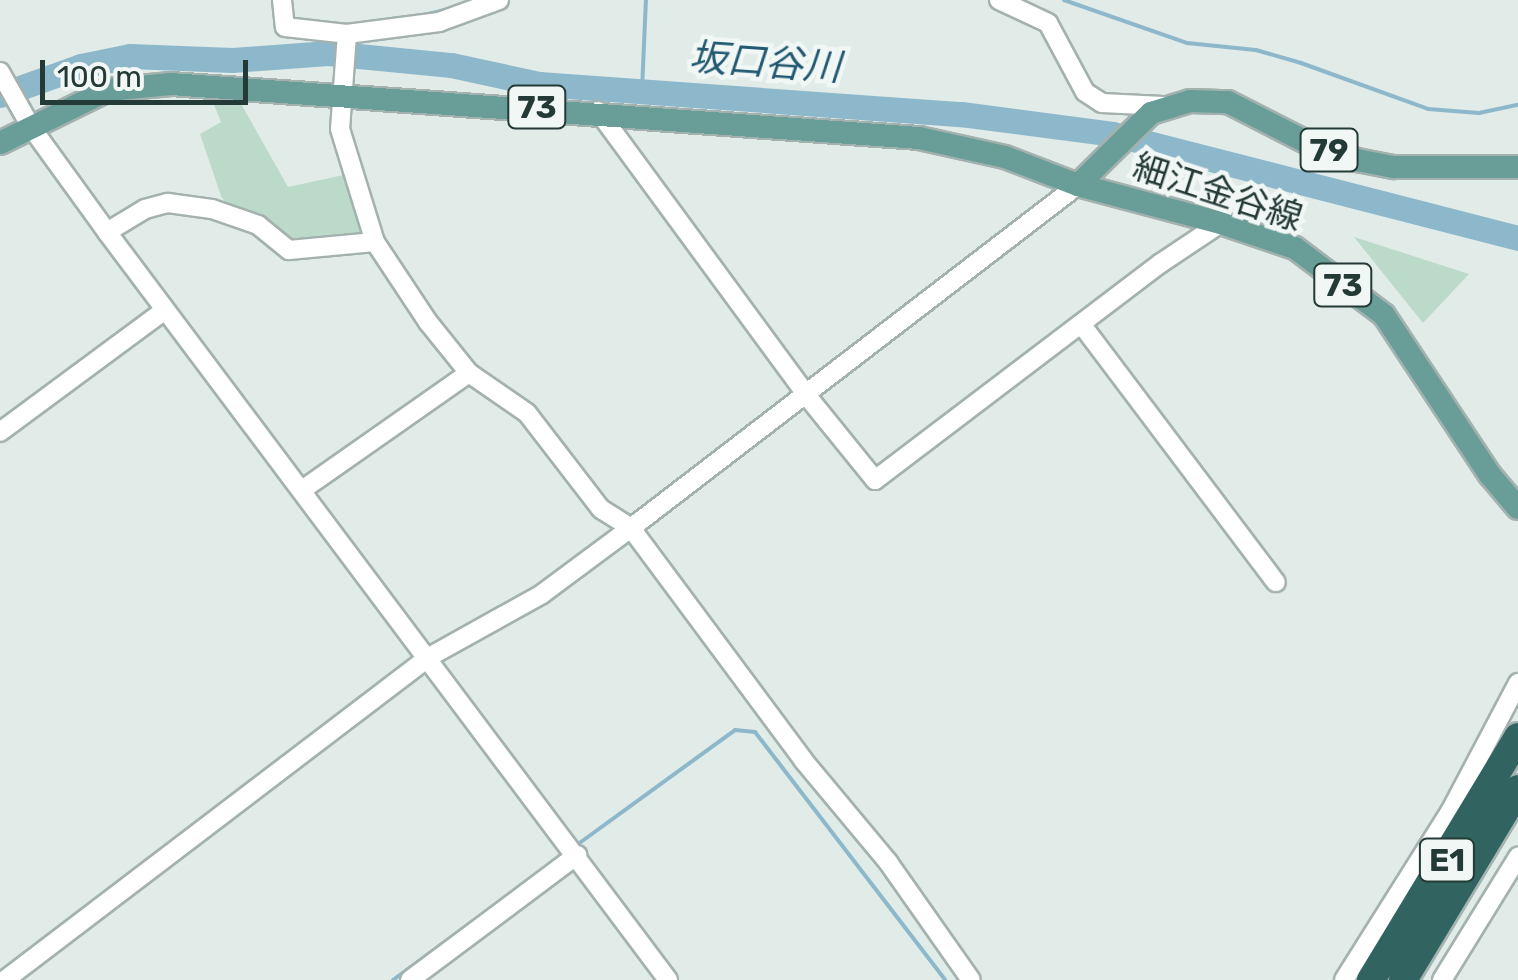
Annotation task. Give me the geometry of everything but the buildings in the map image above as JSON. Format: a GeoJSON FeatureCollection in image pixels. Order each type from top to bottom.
{"type":"FeatureCollection","features":[{"type":"Feature","properties":{"kind":"highway","name":"E1"},"geometry":{"type":"LineString","coordinates":[[1371,980],[1518,737]]}},
{"type":"Feature","properties":{"kind":"highway","name":"E1"},"geometry":{"type":"LineString","coordinates":[[1403,980],[1518,789]]}},
{"type":"Feature","properties":{"kind":"main road","name":"73"},"geometry":{"type":"LineString","coordinates":[[0,143],[108,90],[172,84],[340,90],[918,138],[1084,179]]}},
{"type":"Feature","properties":{"kind":"main road","name":"79"},"geometry":{"type":"LineString","coordinates":[[1157,110],[1190,101],[1228,102],[1310,144],[1394,167],[1518,167]]}},
{"type":"Feature","properties":{"kind":"main road"},"geometry":{"type":"LineString","coordinates":[[1084,179],[1157,110]]}},
{"type":"Feature","properties":{"kind":"main road","name":"細江金谷線"},"geometry":{"type":"LineString","coordinates":[[1084,179],[1295,248],[1384,315],[1490,475],[1518,508]]}},
{"type":"Feature","properties":{"kind":"street"},"geometry":{"type":"LineString","coordinates":[[282,0],[285,27],[347,34],[439,22],[476,5],[499,0]]}},
{"type":"Feature","properties":{"kind":"street"},"geometry":{"type":"LineString","coordinates":[[1000,0],[1048,22],[1086,92],[1102,103],[1157,110]]}},
{"type":"Feature","properties":{"kind":"street"},"geometry":{"type":"LineString","coordinates":[[347,34],[340,129],[375,242],[428,322],[469,373],[527,413],[601,508],[632,528],[803,760],[888,862],[971,980]]}},
{"type":"Feature","properties":{"kind":"street"},"geometry":{"type":"LineString","coordinates":[[0,72],[31,127],[107,232],[668,980]]}},
{"type":"Feature","properties":{"kind":"street"},"geometry":{"type":"LineString","coordinates":[[598,111],[807,396],[876,480],[1221,222]]}},
{"type":"Feature","properties":{"kind":"street"},"geometry":{"type":"LineString","coordinates":[[5,980],[428,656],[542,594],[632,528],[1084,179]]}},
{"type":"Feature","properties":{"kind":"street"},"geometry":{"type":"LineString","coordinates":[[107,232],[145,209],[168,203],[212,210],[258,224],[289,250],[375,242]]}},
{"type":"Feature","properties":{"kind":"street"},"geometry":{"type":"LineString","coordinates":[[0,432],[165,310]]}},
{"type":"Feature","properties":{"kind":"street"},"geometry":{"type":"LineString","coordinates":[[1082,325],[1276,582]]}},
{"type":"Feature","properties":{"kind":"street"},"geometry":{"type":"LineString","coordinates":[[302,490],[469,373]]}},
{"type":"Feature","properties":{"kind":"street"},"geometry":{"type":"LineString","coordinates":[[1344,980],[1450,812],[1518,683]]}},
{"type":"Feature","properties":{"kind":"street"},"geometry":{"type":"LineString","coordinates":[[410,980],[572,850]]}},
{"type":"Feature","properties":{"kind":"street"},"geometry":{"type":"LineString","coordinates":[[1442,980],[1518,857]]}},
{"type":"Feature","properties":{"kind":"green space"},"geometry":{"type":"Polygon","coordinates":[[[212,100],[240,102],[288,187],[353,173],[371,239],[289,250],[235,217],[221,196],[200,134],[221,122],[212,100]]]}},
{"type":"Feature","properties":{"kind":"green space"},"geometry":{"type":"Polygon","coordinates":[[[1354,237],[1469,274],[1423,323],[1354,237]]]}},
{"type":"Feature","properties":{"kind":"waterway"},"geometry":{"type":"LineString","coordinates":[[642,90],[646,0]]}},
{"type":"Feature","properties":{"kind":"waterway"},"geometry":{"type":"LineString","coordinates":[[1064,0],[1187,43],[1256,50],[1301,63],[1428,109],[1479,113],[1518,105]]}},
{"type":"Feature","properties":{"kind":"waterway"},"geometry":{"type":"LineString","coordinates":[[419,16],[453,8]]}},
{"type":"Feature","properties":{"kind":"waterway"},"geometry":{"type":"LineString","coordinates":[[328,43],[328,53]]}},
{"type":"Feature","properties":{"kind":"waterway","name":"坂口谷川"},"geometry":{"type":"LineString","coordinates":[[0,95],[81,66],[130,56],[232,60],[328,53],[451,65],[539,84],[961,114],[1113,134],[1518,238]]}},
{"type":"Feature","properties":{"kind":"waterway"},"geometry":{"type":"LineString","coordinates":[[574,847],[735,730],[755,732],[945,980]]}},
{"type":"Feature","properties":{"kind":"waterway"},"geometry":{"type":"LineString","coordinates":[[393,980],[502,900]]}}]}
